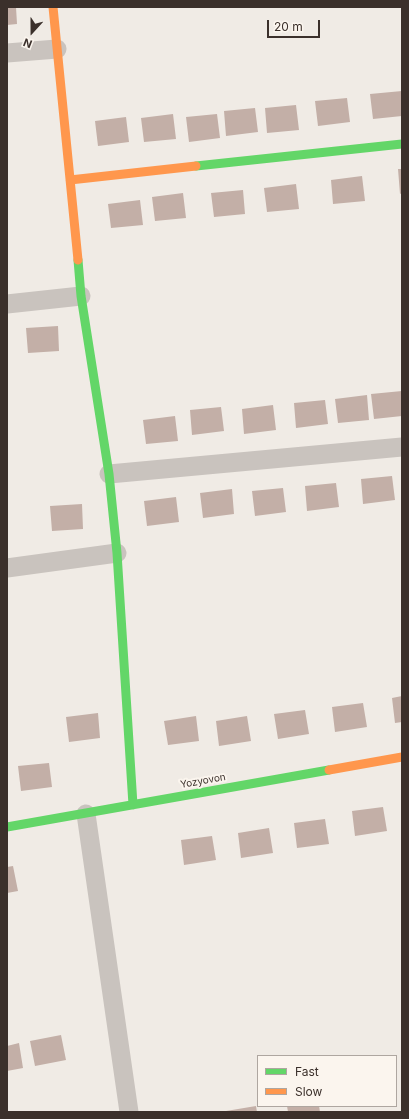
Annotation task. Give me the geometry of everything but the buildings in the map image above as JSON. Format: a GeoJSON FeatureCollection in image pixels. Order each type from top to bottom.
{"type":"FeatureCollection","features":[{"type":"Feature","properties":{"kind":"street"},"geometry":{"type":"LineString","coordinates":[[53,7],[81,296],[109,474],[116,553],[133,805]]}},
{"type":"Feature","properties":{"kind":"street"},"geometry":{"type":"LineString","coordinates":[[7,53],[57,49]]}},
{"type":"Feature","properties":{"kind":"street"},"geometry":{"type":"LineString","coordinates":[[70,180],[402,144]]}},
{"type":"Feature","properties":{"kind":"street"},"geometry":{"type":"LineString","coordinates":[[7,304],[81,296]]}},
{"type":"Feature","properties":{"kind":"street"},"geometry":{"type":"LineString","coordinates":[[109,474],[402,447]]}},
{"type":"Feature","properties":{"kind":"street"},"geometry":{"type":"LineString","coordinates":[[7,568],[116,553]]}},
{"type":"Feature","properties":{"kind":"street","name":"Yozyovon"},"geometry":{"type":"LineString","coordinates":[[7,827],[402,757]]}},
{"type":"Feature","properties":{"kind":"street"},"geometry":{"type":"LineString","coordinates":[[86,814],[129,1112]]}},
{"type":"Feature","properties":{"kind":"traffic: fast"},"geometry":{"type":"LineString","coordinates":[[196,166],[402,144]]}},
{"type":"Feature","properties":{"kind":"traffic: fast"},"geometry":{"type":"LineString","coordinates":[[78,260],[81,296],[109,474],[117,553],[133,805]]}},
{"type":"Feature","properties":{"kind":"traffic: fast"},"geometry":{"type":"LineString","coordinates":[[7,827],[329,770]]}},
{"type":"Feature","properties":{"kind":"traffic: slow"},"geometry":{"type":"LineString","coordinates":[[53,7],[78,260]]}},
{"type":"Feature","properties":{"kind":"traffic: slow"},"geometry":{"type":"LineString","coordinates":[[70,180],[196,166]]}},
{"type":"Feature","properties":{"kind":"traffic: slow"},"geometry":{"type":"LineString","coordinates":[[329,770],[402,757]]}}]}
